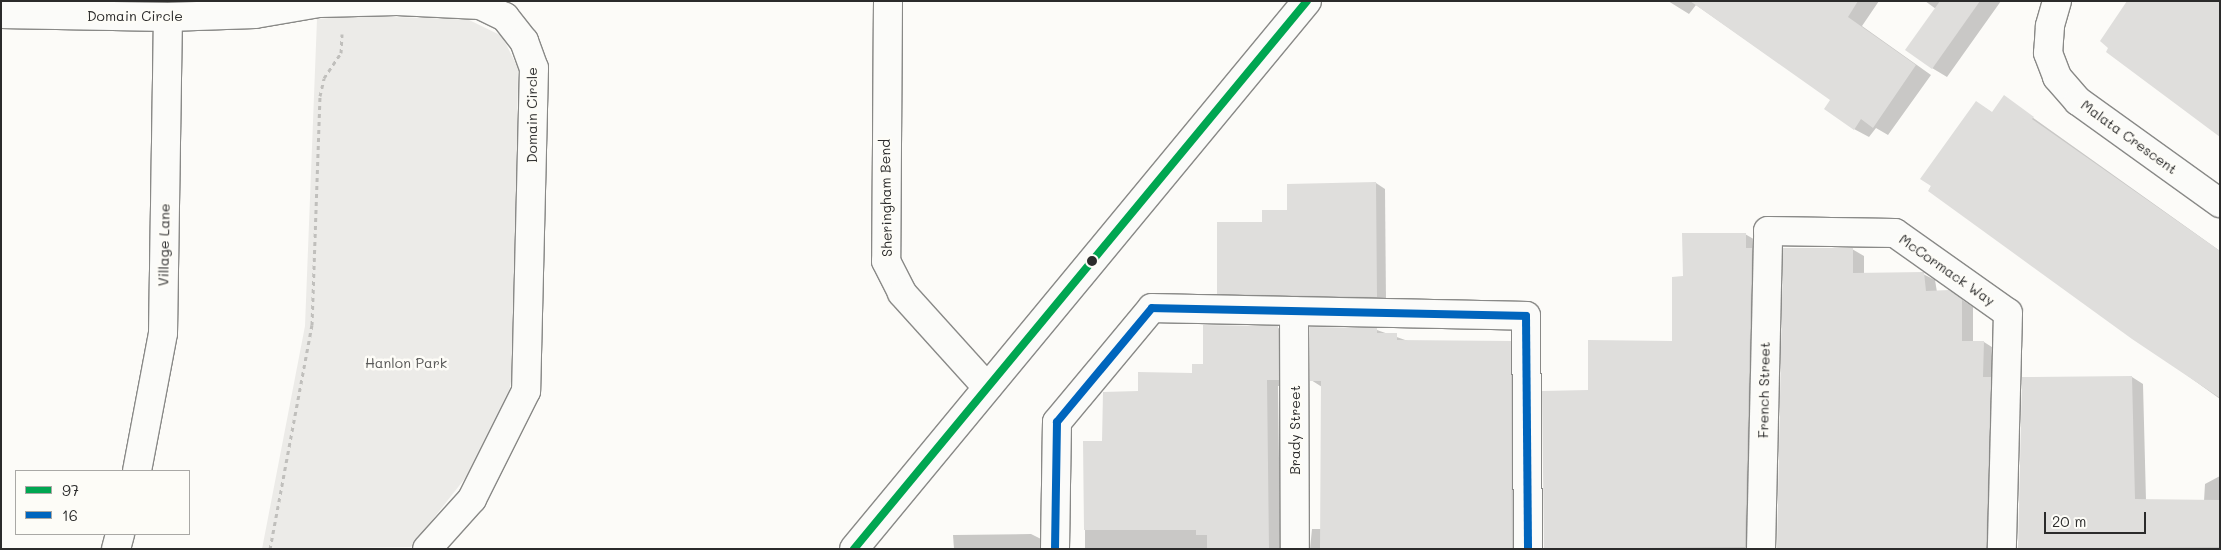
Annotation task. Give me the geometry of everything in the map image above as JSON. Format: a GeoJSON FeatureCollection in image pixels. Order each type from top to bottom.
{"type":"FeatureCollection","features":[{"type":"Feature","properties":{"kind":"street","name":"Sheringham Bend"},"geometry":{"type":"LineString","coordinates":[[888,1],[886,262],[902,293],[988,387]]}},
{"type":"Feature","properties":{"kind":"street"},"geometry":{"type":"LineString","coordinates":[[854,549],[1307,1]]}},
{"type":"Feature","properties":{"kind":"street","name":"Malata Crescent"},"geometry":{"type":"LineString","coordinates":[[2057,1],[2050,26],[2048,53],[2057,77],[2078,101],[2220,203]]}},
{"type":"Feature","properties":{"kind":"street","name":"Domain Circle"},"geometry":{"type":"LineString","coordinates":[[1,14],[168,17],[255,14],[319,3],[342,2],[480,5],[505,17],[524,41],[534,68],[526,391],[472,499],[427,549]]}},
{"type":"Feature","properties":{"kind":"street","name":"Village Lane"},"geometry":{"type":"LineString","coordinates":[[137,470],[163,333],[168,17]]}},
{"type":"Feature","properties":{"kind":"street","name":"French Street"},"geometry":{"type":"LineString","coordinates":[[1761,549],[1768,231]]}},
{"type":"Feature","properties":{"kind":"street","name":"McCormack Way"},"geometry":{"type":"LineString","coordinates":[[1768,231],[1895,233],[2008,313],[2003,394],[2002,549]]}},
{"type":"Feature","properties":{"kind":"street"},"geometry":{"type":"LineString","coordinates":[[1055,549],[1058,422],[1152,308],[1526,316],[1528,549]]}},
{"type":"Feature","properties":{"kind":"street","name":"Brady Street"},"geometry":{"type":"LineString","coordinates":[[1294,311],[1295,549]]}},
{"type":"Feature","properties":{"kind":"street"},"geometry":{"type":"LineString","coordinates":[[116,549],[120,535]]}},
{"type":"Feature","properties":{"kind":"path"},"geometry":{"type":"LineString","coordinates":[[270,549],[312,325],[320,96],[324,78],[341,53],[342,2]]}},
{"type":"Feature","properties":{"kind":"green space","name":"Hanlon Park"},"geometry":{"type":"Polygon","coordinates":[[[353,16],[467,19],[502,36],[518,68],[514,365],[506,409],[492,444],[411,547],[262,549],[305,326],[317,19],[353,16]]]}},
{"type":"Feature","properties":{"kind":"building"},"geometry":{"type":"Polygon","coordinates":[[[1690,1],[1858,1],[1848,17],[1916,65],[1873,128],[1861,119],[1854,130],[1824,109],[1830,100],[1690,1]]]}},
{"type":"Feature","properties":{"kind":"building"},"geometry":{"type":"Polygon","coordinates":[[[1940,1],[1980,1],[1932,69],[1905,50],[1940,1]]]}},
{"type":"Feature","properties":{"kind":"building"},"geometry":{"type":"Polygon","coordinates":[[[2127,1],[2220,1],[2220,137],[2106,52],[2108,48],[2100,41],[2127,1]]]}},
{"type":"Feature","properties":{"kind":"building"},"geometry":{"type":"Polygon","coordinates":[[[2004,95],[2034,117],[2032,119],[2220,251],[2220,398],[2132,339],[1928,191],[1931,186],[1920,179],[1976,101],[1992,112],[2004,95]]]}},
{"type":"Feature","properties":{"kind":"building"},"geometry":{"type":"Polygon","coordinates":[[[1376,182],[1377,297],[1217,294],[1217,222],[1262,222],[1262,210],[1287,210],[1287,184],[1376,182]]]}},
{"type":"Feature","properties":{"kind":"building"},"geometry":{"type":"Polygon","coordinates":[[[1682,233],[1746,233],[1746,248],[1752,248],[1745,547],[1544,549],[1542,391],[1588,390],[1588,340],[1672,341],[1672,277],[1683,276],[1682,233]]]}},
{"type":"Feature","properties":{"kind":"building"},"geometry":{"type":"Polygon","coordinates":[[[1783,248],[1853,248],[1853,273],[1924,272],[1926,291],[1949,290],[1962,299],[1962,341],[1984,341],[1983,377],[1991,377],[1986,549],[1777,548],[1783,248]]]}},
{"type":"Feature","properties":{"kind":"building"},"geometry":{"type":"Polygon","coordinates":[[[1203,325],[1278,326],[1279,380],[1267,380],[1269,549],[1207,549],[1207,535],[1196,535],[1196,530],[1084,530],[1083,441],[1102,441],[1103,392],[1138,391],[1138,372],[1192,373],[1192,364],[1203,364],[1203,325]]]}},
{"type":"Feature","properties":{"kind":"building"},"geometry":{"type":"Polygon","coordinates":[[[1310,327],[1377,328],[1377,333],[1397,333],[1397,340],[1511,341],[1512,549],[1320,549],[1321,381],[1310,381],[1310,327]]]}},
{"type":"Feature","properties":{"kind":"building"},"geometry":{"type":"Polygon","coordinates":[[[2132,376],[2135,499],[2220,500],[2220,547],[2018,549],[2022,377],[2132,376]]]}},
{"type":"Feature","properties":{"kind":"transit line","name":"97"},"geometry":{"type":"LineString","coordinates":[[854,549],[1307,1]]}},
{"type":"Feature","properties":{"kind":"transit line","name":"16"},"geometry":{"type":"LineString","coordinates":[[1055,549],[1057,422],[1152,308],[1526,316],[1528,549]]}}]}
